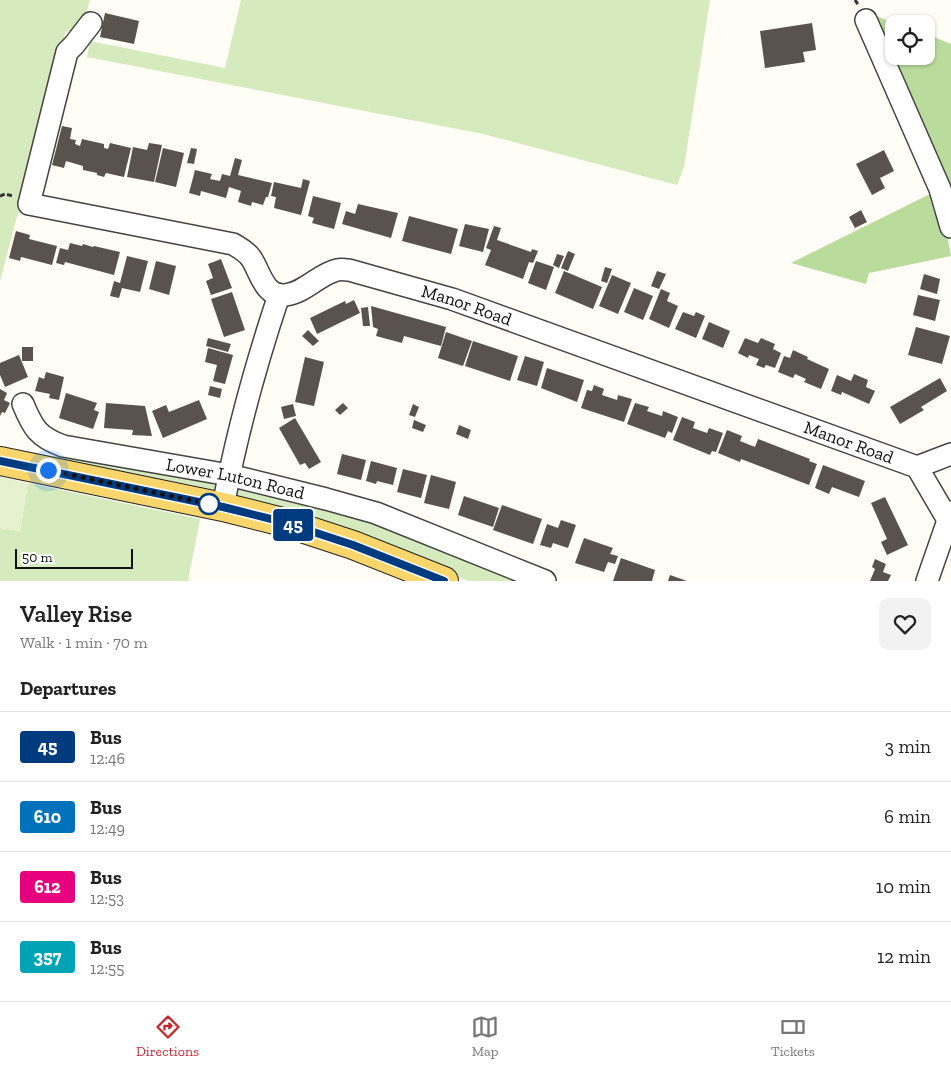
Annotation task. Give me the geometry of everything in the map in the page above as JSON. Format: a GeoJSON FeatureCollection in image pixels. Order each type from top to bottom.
{"type":"FeatureCollection","features":[{"type":"Feature","properties":{"kind":"main road","name":"Lower Luton Road"},"geometry":{"type":"LineString","coordinates":[[0,461],[223,507],[283,522],[335,539],[444,581]]}},
{"type":"Feature","properties":{"kind":"street"},"geometry":{"type":"LineString","coordinates":[[866,20],[940,189],[951,228]]}},
{"type":"Feature","properties":{"kind":"street"},"geometry":{"type":"LineString","coordinates":[[91,23],[67,52],[29,204],[233,244],[245,251],[252,259],[266,284],[275,294],[279,295],[266,333],[229,475],[223,507]]}},
{"type":"Feature","properties":{"kind":"street","name":"Manor Road"},"geometry":{"type":"LineString","coordinates":[[279,295],[294,293],[336,270],[349,270],[452,299],[917,467],[951,454]]}},
{"type":"Feature","properties":{"kind":"street","name":"Lower Luton Road"},"geometry":{"type":"LineString","coordinates":[[23,404],[31,424],[41,435],[63,446],[229,475],[326,498],[376,513],[544,581]]}},
{"type":"Feature","properties":{"kind":"street","name":"Manor Road"},"geometry":{"type":"LineString","coordinates":[[917,467],[949,524]]}},
{"type":"Feature","properties":{"kind":"street"},"geometry":{"type":"LineString","coordinates":[[927,581],[949,524]]}},
{"type":"Feature","properties":{"kind":"green space"},"geometry":{"type":"Polygon","coordinates":[[[0,0],[90,0],[81,33],[66,31],[0,281],[0,0]]]}},
{"type":"Feature","properties":{"kind":"green space"},"geometry":{"type":"Polygon","coordinates":[[[241,0],[710,0],[684,167],[677,185],[483,134],[87,57],[90,41],[225,68],[241,0]]]}},
{"type":"Feature","properties":{"kind":"green space"},"geometry":{"type":"Polygon","coordinates":[[[874,15],[885,19],[885,42],[874,15]]]}},
{"type":"Feature","properties":{"kind":"green space"},"geometry":{"type":"Polygon","coordinates":[[[935,38],[951,44],[951,201],[895,65],[935,65],[935,38]]]}},
{"type":"Feature","properties":{"kind":"green space"},"geometry":{"type":"Polygon","coordinates":[[[932,193],[945,224],[951,256],[869,273],[866,284],[791,263],[932,193]]]}},
{"type":"Feature","properties":{"kind":"green space"},"geometry":{"type":"Polygon","coordinates":[[[0,447],[46,457],[61,455],[211,483],[216,486],[216,490],[162,479],[160,484],[0,454],[0,447]]]}},
{"type":"Feature","properties":{"kind":"green space"},"geometry":{"type":"Polygon","coordinates":[[[0,477],[28,483],[20,531],[0,528],[0,477]]]}},
{"type":"Feature","properties":{"kind":"green space"},"geometry":{"type":"Polygon","coordinates":[[[28,483],[200,519],[188,581],[0,581],[0,528],[20,531],[28,483]]]}},
{"type":"Feature","properties":{"kind":"green space"},"geometry":{"type":"Polygon","coordinates":[[[238,487],[326,502],[529,581],[468,581],[360,537],[244,502],[237,494],[238,487]]]}},
{"type":"Feature","properties":{"kind":"building"},"geometry":{"type":"Polygon","coordinates":[[[105,13],[139,21],[134,44],[100,37],[105,13]]]}},
{"type":"Feature","properties":{"kind":"building"},"geometry":{"type":"Polygon","coordinates":[[[812,23],[816,50],[803,52],[805,62],[765,68],[760,31],[812,23]]]}},
{"type":"Feature","properties":{"kind":"building"},"geometry":{"type":"Polygon","coordinates":[[[62,126],[72,128],[70,139],[76,140],[75,144],[80,146],[82,139],[104,144],[104,148],[108,149],[110,143],[131,148],[124,177],[106,173],[104,177],[97,175],[97,173],[83,170],[83,166],[66,161],[64,168],[52,165],[62,126]]]}},
{"type":"Feature","properties":{"kind":"building"},"geometry":{"type":"Polygon","coordinates":[[[149,143],[162,145],[154,182],[127,177],[133,147],[147,150],[149,143]]]}},
{"type":"Feature","properties":{"kind":"building"},"geometry":{"type":"Polygon","coordinates":[[[163,148],[184,153],[176,187],[155,182],[163,148]]]}},
{"type":"Feature","properties":{"kind":"building"},"geometry":{"type":"Polygon","coordinates":[[[191,148],[197,149],[194,164],[187,163],[191,148]]]}},
{"type":"Feature","properties":{"kind":"building"},"geometry":{"type":"Polygon","coordinates":[[[884,150],[894,171],[880,178],[885,188],[872,195],[856,164],[884,150]]]}},
{"type":"Feature","properties":{"kind":"building"},"geometry":{"type":"Polygon","coordinates":[[[235,158],[242,160],[238,175],[272,183],[268,197],[266,197],[263,205],[252,202],[251,206],[238,202],[241,191],[229,187],[226,198],[201,191],[200,196],[189,193],[195,170],[212,174],[210,179],[220,181],[222,174],[230,176],[235,158]]]}},
{"type":"Feature","properties":{"kind":"building"},"geometry":{"type":"Polygon","coordinates":[[[303,179],[310,181],[301,215],[274,208],[276,197],[271,196],[274,182],[301,188],[303,179]]]}},
{"type":"Feature","properties":{"kind":"building"},"geometry":{"type":"Polygon","coordinates":[[[313,196],[341,203],[334,229],[312,223],[314,218],[308,216],[313,196]]]}},
{"type":"Feature","properties":{"kind":"building"},"geometry":{"type":"Polygon","coordinates":[[[358,204],[398,213],[391,238],[342,224],[346,211],[355,214],[358,204]]]}},
{"type":"Feature","properties":{"kind":"building"},"geometry":{"type":"Polygon","coordinates":[[[861,210],[867,222],[855,228],[849,217],[861,210]]]}},
{"type":"Feature","properties":{"kind":"building"},"geometry":{"type":"Polygon","coordinates":[[[409,216],[458,229],[451,254],[402,241],[409,216]]]}},
{"type":"Feature","properties":{"kind":"building"},"geometry":{"type":"Polygon","coordinates":[[[465,224],[489,229],[483,252],[459,246],[465,224]]]}},
{"type":"Feature","properties":{"kind":"building"},"geometry":{"type":"Polygon","coordinates":[[[494,226],[501,228],[497,240],[531,252],[532,249],[538,251],[533,263],[529,262],[523,279],[485,265],[491,250],[486,248],[494,226]]]}},
{"type":"Feature","properties":{"kind":"building"},"geometry":{"type":"Polygon","coordinates":[[[16,231],[30,235],[29,239],[57,246],[52,265],[21,257],[20,261],[9,258],[16,231]]]}},
{"type":"Feature","properties":{"kind":"building"},"geometry":{"type":"Polygon","coordinates":[[[70,243],[120,252],[114,275],[65,262],[64,265],[56,263],[60,248],[68,250],[70,243]]]}},
{"type":"Feature","properties":{"kind":"building"},"geometry":{"type":"Polygon","coordinates":[[[568,251],[575,254],[568,271],[561,268],[568,251]]]}},
{"type":"Feature","properties":{"kind":"building"},"geometry":{"type":"Polygon","coordinates":[[[557,254],[564,256],[559,268],[553,265],[557,254]]]}},
{"type":"Feature","properties":{"kind":"building"},"geometry":{"type":"Polygon","coordinates":[[[127,256],[148,261],[140,292],[122,288],[119,298],[110,296],[114,281],[120,283],[127,256]]]}},
{"type":"Feature","properties":{"kind":"building"},"geometry":{"type":"Polygon","coordinates":[[[221,259],[232,288],[211,295],[206,281],[213,278],[208,264],[221,259]]]}},
{"type":"Feature","properties":{"kind":"building"},"geometry":{"type":"Polygon","coordinates":[[[156,261],[176,266],[169,295],[149,289],[156,261]]]}},
{"type":"Feature","properties":{"kind":"building"},"geometry":{"type":"Polygon","coordinates":[[[536,261],[554,267],[546,290],[528,283],[536,261]]]}},
{"type":"Feature","properties":{"kind":"building"},"geometry":{"type":"Polygon","coordinates":[[[605,267],[612,269],[607,283],[601,281],[605,267]]]}},
{"type":"Feature","properties":{"kind":"building"},"geometry":{"type":"Polygon","coordinates":[[[564,271],[602,287],[593,309],[555,293],[564,271]]]}},
{"type":"Feature","properties":{"kind":"building"},"geometry":{"type":"Polygon","coordinates":[[[657,271],[666,274],[659,289],[651,286],[657,271]]]}},
{"type":"Feature","properties":{"kind":"building"},"geometry":{"type":"Polygon","coordinates":[[[924,274],[940,279],[937,294],[920,289],[924,274]]]}},
{"type":"Feature","properties":{"kind":"building"},"geometry":{"type":"Polygon","coordinates":[[[612,275],[631,283],[618,314],[599,306],[612,275]]]}},
{"type":"Feature","properties":{"kind":"building"},"geometry":{"type":"Polygon","coordinates":[[[634,288],[653,296],[643,320],[624,312],[634,288]]]}},
{"type":"Feature","properties":{"kind":"building"},"geometry":{"type":"Polygon","coordinates":[[[661,289],[670,293],[667,301],[678,306],[669,328],[649,319],[661,289]]]}},
{"type":"Feature","properties":{"kind":"building"},"geometry":{"type":"Polygon","coordinates":[[[232,292],[245,330],[224,337],[211,299],[232,292]]]}},
{"type":"Feature","properties":{"kind":"building"},"geometry":{"type":"Polygon","coordinates":[[[918,295],[940,300],[935,321],[913,315],[918,295]]]}},
{"type":"Feature","properties":{"kind":"building"},"geometry":{"type":"Polygon","coordinates":[[[354,300],[360,313],[317,334],[310,318],[345,301],[346,304],[354,300]]]}},
{"type":"Feature","properties":{"kind":"building"},"geometry":{"type":"Polygon","coordinates":[[[371,306],[446,327],[441,346],[404,336],[402,343],[376,336],[378,329],[373,327],[371,306]]]}},
{"type":"Feature","properties":{"kind":"building"},"geometry":{"type":"Polygon","coordinates":[[[368,307],[370,326],[363,326],[361,308],[368,307]]]}},
{"type":"Feature","properties":{"kind":"building"},"geometry":{"type":"Polygon","coordinates":[[[683,312],[694,316],[696,312],[705,316],[696,338],[675,329],[683,312]]]}},
{"type":"Feature","properties":{"kind":"building"},"geometry":{"type":"Polygon","coordinates":[[[709,322],[730,331],[723,348],[702,339],[709,322]]]}},
{"type":"Feature","properties":{"kind":"building"},"geometry":{"type":"Polygon","coordinates":[[[916,327],[950,336],[942,364],[908,355],[916,327]]]}},
{"type":"Feature","properties":{"kind":"building"},"geometry":{"type":"Polygon","coordinates":[[[308,330],[319,341],[313,346],[302,336],[308,330]]]}},
{"type":"Feature","properties":{"kind":"building"},"geometry":{"type":"Polygon","coordinates":[[[446,332],[472,341],[463,366],[438,358],[446,332]]]}},
{"type":"Feature","properties":{"kind":"building"},"geometry":{"type":"Polygon","coordinates":[[[208,338],[231,344],[228,352],[206,346],[208,338]]]}},
{"type":"Feature","properties":{"kind":"building"},"geometry":{"type":"Polygon","coordinates":[[[745,338],[758,343],[761,338],[775,344],[773,349],[781,353],[775,368],[766,365],[764,368],[756,365],[759,359],[749,355],[748,358],[738,353],[745,338]]]}},
{"type":"Feature","properties":{"kind":"building"},"geometry":{"type":"Polygon","coordinates":[[[473,341],[518,356],[510,381],[465,366],[473,341]]]}},
{"type":"Feature","properties":{"kind":"building"},"geometry":{"type":"Polygon","coordinates":[[[22,347],[33,347],[33,361],[22,361],[22,347]]]}},
{"type":"Feature","properties":{"kind":"building"},"geometry":{"type":"Polygon","coordinates":[[[208,348],[233,355],[225,384],[213,381],[217,365],[205,362],[208,348]]]}},
{"type":"Feature","properties":{"kind":"building"},"geometry":{"type":"Polygon","coordinates":[[[793,350],[829,369],[821,389],[804,382],[806,379],[795,374],[793,378],[778,372],[784,356],[790,358],[793,350]]]}},
{"type":"Feature","properties":{"kind":"building"},"geometry":{"type":"Polygon","coordinates":[[[19,355],[28,377],[5,387],[0,375],[0,363],[19,355]]]}},
{"type":"Feature","properties":{"kind":"building"},"geometry":{"type":"Polygon","coordinates":[[[525,356],[544,362],[537,386],[517,380],[525,356]]]}},
{"type":"Feature","properties":{"kind":"building"},"geometry":{"type":"Polygon","coordinates":[[[305,357],[324,362],[314,406],[295,402],[305,357]]]}},
{"type":"Feature","properties":{"kind":"building"},"geometry":{"type":"Polygon","coordinates":[[[547,368],[584,380],[577,402],[541,388],[547,368]]]}},
{"type":"Feature","properties":{"kind":"building"},"geometry":{"type":"Polygon","coordinates":[[[46,372],[64,377],[59,400],[49,398],[50,394],[35,391],[39,377],[44,379],[46,372]]]}},
{"type":"Feature","properties":{"kind":"building"},"geometry":{"type":"Polygon","coordinates":[[[854,374],[868,380],[866,387],[875,391],[869,404],[842,392],[841,395],[831,391],[837,375],[851,381],[854,374]]]}},
{"type":"Feature","properties":{"kind":"building"},"geometry":{"type":"Polygon","coordinates":[[[940,378],[947,391],[921,407],[924,410],[900,424],[890,407],[940,378]]]}},
{"type":"Feature","properties":{"kind":"building"},"geometry":{"type":"Polygon","coordinates":[[[594,385],[604,389],[602,395],[617,400],[618,395],[632,399],[624,422],[581,408],[587,390],[592,391],[594,385]]]}},
{"type":"Feature","properties":{"kind":"building"},"geometry":{"type":"Polygon","coordinates":[[[210,386],[222,389],[220,398],[208,395],[210,386]]]}},
{"type":"Feature","properties":{"kind":"building"},"geometry":{"type":"Polygon","coordinates":[[[0,389],[7,393],[4,400],[10,403],[5,413],[2,412],[0,416],[0,389]]]}},
{"type":"Feature","properties":{"kind":"building"},"geometry":{"type":"Polygon","coordinates":[[[66,393],[97,403],[94,410],[99,412],[93,429],[59,418],[66,393]]]}},
{"type":"Feature","properties":{"kind":"building"},"geometry":{"type":"Polygon","coordinates":[[[199,400],[207,419],[163,438],[152,411],[166,405],[169,412],[199,400]]]}},
{"type":"Feature","properties":{"kind":"building"},"geometry":{"type":"Polygon","coordinates":[[[106,403],[145,406],[152,436],[132,435],[133,430],[104,428],[106,403]]]}},
{"type":"Feature","properties":{"kind":"building"},"geometry":{"type":"Polygon","coordinates":[[[343,403],[348,408],[340,415],[335,410],[343,403]]]}},
{"type":"Feature","properties":{"kind":"building"},"geometry":{"type":"Polygon","coordinates":[[[635,403],[649,407],[647,411],[662,416],[663,411],[678,417],[672,433],[668,431],[665,438],[627,424],[635,403]]]}},
{"type":"Feature","properties":{"kind":"building"},"geometry":{"type":"Polygon","coordinates":[[[293,404],[296,416],[284,419],[281,407],[293,404]]]}},
{"type":"Feature","properties":{"kind":"building"},"geometry":{"type":"Polygon","coordinates":[[[413,404],[419,407],[415,417],[409,415],[413,404]]]}},
{"type":"Feature","properties":{"kind":"building"},"geometry":{"type":"Polygon","coordinates":[[[682,417],[695,422],[693,428],[707,433],[709,428],[723,433],[716,452],[712,451],[710,455],[673,440],[682,417]]]}},
{"type":"Feature","properties":{"kind":"building"},"geometry":{"type":"Polygon","coordinates":[[[295,418],[321,462],[309,469],[305,463],[300,465],[279,428],[295,418]]]}},
{"type":"Feature","properties":{"kind":"building"},"geometry":{"type":"Polygon","coordinates":[[[414,420],[426,425],[423,432],[412,428],[414,420]]]}},
{"type":"Feature","properties":{"kind":"building"},"geometry":{"type":"Polygon","coordinates":[[[459,425],[471,430],[468,439],[456,434],[459,425]]]}},
{"type":"Feature","properties":{"kind":"building"},"geometry":{"type":"Polygon","coordinates":[[[727,430],[742,436],[740,441],[755,447],[758,439],[810,459],[809,461],[817,464],[809,485],[741,459],[740,462],[718,453],[727,430]]]}},
{"type":"Feature","properties":{"kind":"building"},"geometry":{"type":"Polygon","coordinates":[[[342,454],[366,460],[361,480],[337,474],[342,454]]]}},
{"type":"Feature","properties":{"kind":"building"},"geometry":{"type":"Polygon","coordinates":[[[371,461],[397,468],[393,485],[377,481],[376,484],[366,481],[371,461]]]}},
{"type":"Feature","properties":{"kind":"building"},"geometry":{"type":"Polygon","coordinates":[[[823,465],[865,481],[859,497],[832,487],[829,494],[815,488],[823,465]]]}},
{"type":"Feature","properties":{"kind":"building"},"geometry":{"type":"Polygon","coordinates":[[[403,469],[427,475],[421,498],[397,492],[403,469]]]}},
{"type":"Feature","properties":{"kind":"building"},"geometry":{"type":"Polygon","coordinates":[[[431,475],[456,482],[449,509],[424,503],[431,475]]]}},
{"type":"Feature","properties":{"kind":"building"},"geometry":{"type":"Polygon","coordinates":[[[464,496],[499,508],[493,527],[458,515],[464,496]]]}},
{"type":"Feature","properties":{"kind":"building"},"geometry":{"type":"Polygon","coordinates":[[[885,497],[908,545],[887,555],[881,542],[887,539],[871,503],[885,497]]]}},
{"type":"Feature","properties":{"kind":"building"},"geometry":{"type":"Polygon","coordinates":[[[502,505],[542,519],[533,544],[493,530],[502,505]]]}},
{"type":"Feature","properties":{"kind":"building"},"geometry":{"type":"Polygon","coordinates":[[[561,520],[576,525],[568,548],[553,543],[551,548],[540,545],[547,524],[558,528],[561,520]]]}},
{"type":"Feature","properties":{"kind":"building"},"geometry":{"type":"Polygon","coordinates":[[[584,538],[613,548],[610,554],[618,556],[615,564],[608,562],[604,572],[575,563],[584,538]]]}},
{"type":"Feature","properties":{"kind":"building"},"geometry":{"type":"Polygon","coordinates":[[[621,558],[655,570],[652,581],[613,581],[621,558]]]}},
{"type":"Feature","properties":{"kind":"building"},"geometry":{"type":"Polygon","coordinates":[[[875,559],[886,564],[883,572],[891,575],[888,581],[870,581],[875,569],[872,567],[875,559]]]}},
{"type":"Feature","properties":{"kind":"building"},"geometry":{"type":"Polygon","coordinates":[[[670,575],[687,581],[668,581],[670,575]]]}},
{"type":"Feature","properties":{"kind":"bus line","name":"45"},"geometry":{"type":"LineString","coordinates":[[0,461],[223,507],[283,522],[353,545],[444,581]]}},
{"type":"Feature","properties":{"kind":"route"},"geometry":{"type":"LineString","coordinates":[[48,470],[209,504]]}}]}
